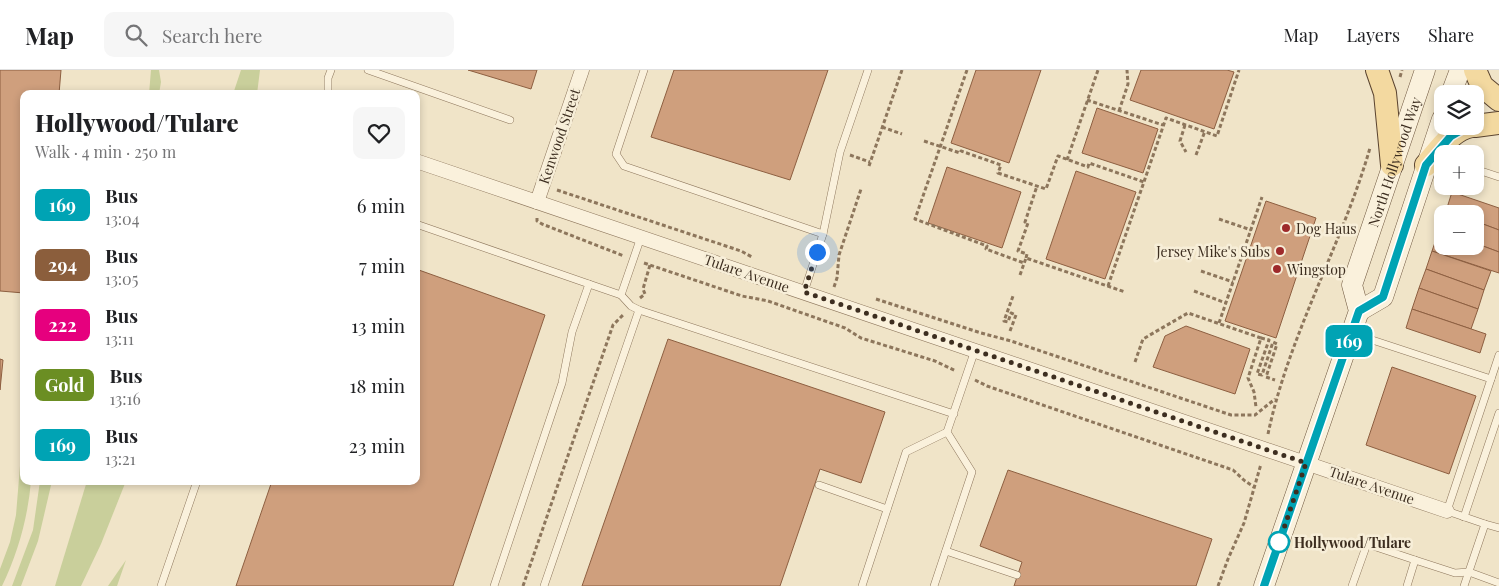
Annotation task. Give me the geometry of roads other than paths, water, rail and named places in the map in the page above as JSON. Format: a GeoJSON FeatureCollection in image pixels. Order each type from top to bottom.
{"type":"FeatureCollection","features":[{"type":"Feature","properties":{"kind":"main road"},"geometry":{"type":"LineString","coordinates":[[1377,70],[1385,93],[1392,165]]}},
{"type":"Feature","properties":{"kind":"main road","name":"North Hollywood Way"},"geometry":{"type":"LineString","coordinates":[[1359,311],[1352,286],[1425,70]]}},
{"type":"Feature","properties":{"kind":"main road"},"geometry":{"type":"LineString","coordinates":[[1454,85],[1460,70]]}},
{"type":"Feature","properties":{"kind":"main road"},"geometry":{"type":"LineString","coordinates":[[1475,70],[1482,86],[1499,100]]}},
{"type":"Feature","properties":{"kind":"main road"},"geometry":{"type":"LineString","coordinates":[[1484,125],[1499,123]]}},
{"type":"Feature","properties":{"kind":"main road"},"geometry":{"type":"LineString","coordinates":[[1264,586],[1359,311],[1383,297],[1436,135]]}},
{"type":"Feature","properties":{"kind":"main road"},"geometry":{"type":"LineString","coordinates":[[1426,165],[1453,135]]}},
{"type":"Feature","properties":{"kind":"street","name":"Kenwood Street"},"geometry":{"type":"LineString","coordinates":[[536,202],[582,70]]}},
{"type":"Feature","properties":{"kind":"street","name":"Tulare Avenue"},"geometry":{"type":"LineString","coordinates":[[420,162],[1447,511]]}},
{"type":"Feature","properties":{"kind":"lane"},"geometry":{"type":"LineString","coordinates":[[328,90],[330,70]]}},
{"type":"Feature","properties":{"kind":"lane"},"geometry":{"type":"LineString","coordinates":[[368,70],[510,120]]}},
{"type":"Feature","properties":{"kind":"lane"},"geometry":{"type":"LineString","coordinates":[[644,70],[616,154],[624,166],[823,234]]}},
{"type":"Feature","properties":{"kind":"lane"},"geometry":{"type":"LineString","coordinates":[[804,292],[823,234],[840,152],[868,70]]}},
{"type":"Feature","properties":{"kind":"lane"},"geometry":{"type":"LineString","coordinates":[[1484,172],[1499,177]]}},
{"type":"Feature","properties":{"kind":"lane"},"geometry":{"type":"LineString","coordinates":[[420,225],[621,295],[631,306],[639,310],[954,414]]}},
{"type":"Feature","properties":{"kind":"lane"},"geometry":{"type":"LineString","coordinates":[[621,295],[642,237]]}},
{"type":"Feature","properties":{"kind":"lane"},"geometry":{"type":"LineString","coordinates":[[494,586],[562,383],[572,332],[589,284]]}},
{"type":"Feature","properties":{"kind":"lane"},"geometry":{"type":"LineString","coordinates":[[544,586],[639,310]]}},
{"type":"Feature","properties":{"kind":"lane"},"geometry":{"type":"LineString","coordinates":[[1352,333],[1491,379]]}},
{"type":"Feature","properties":{"kind":"lane"},"geometry":{"type":"LineString","coordinates":[[862,586],[906,452],[947,432],[975,350]]}},
{"type":"Feature","properties":{"kind":"lane"},"geometry":{"type":"LineString","coordinates":[[1499,355],[1447,511],[1499,528]]}},
{"type":"Feature","properties":{"kind":"lane"},"geometry":{"type":"LineString","coordinates":[[1464,517],[1499,413]]}},
{"type":"Feature","properties":{"kind":"lane"},"geometry":{"type":"LineString","coordinates":[[934,586],[972,472],[947,432]]}},
{"type":"Feature","properties":{"kind":"lane"},"geometry":{"type":"LineString","coordinates":[[160,586],[196,485]]}},
{"type":"Feature","properties":{"kind":"lane"},"geometry":{"type":"LineString","coordinates":[[819,485],[887,509]]}},
{"type":"Feature","properties":{"kind":"lane"},"geometry":{"type":"LineString","coordinates":[[1464,586],[1484,524]]}},
{"type":"Feature","properties":{"kind":"lane"},"geometry":{"type":"LineString","coordinates":[[1352,586],[1367,544],[1455,573],[1469,572],[1499,583]]}},
{"type":"Feature","properties":{"kind":"lane"},"geometry":{"type":"LineString","coordinates":[[946,551],[1017,575]]}},
{"type":"Feature","properties":{"kind":"lane"},"geometry":{"type":"LineString","coordinates":[[1407,586],[1416,560]]}},
{"type":"Feature","properties":{"kind":"place","name":"Dog Haus"},"geometry":{"type":"Point","coordinates":[1286,228]}},
{"type":"Feature","properties":{"kind":"place","name":"Jersey Mike's Subs"},"geometry":{"type":"Point","coordinates":[1280,251]}},
{"type":"Feature","properties":{"kind":"place","name":"Wingstop"},"geometry":{"type":"Point","coordinates":[1277,269]}},
{"type":"Feature","properties":{"kind":"place","name":"Hollywood/Tulare"},"geometry":{"type":"Point","coordinates":[1279,542]}}]}
